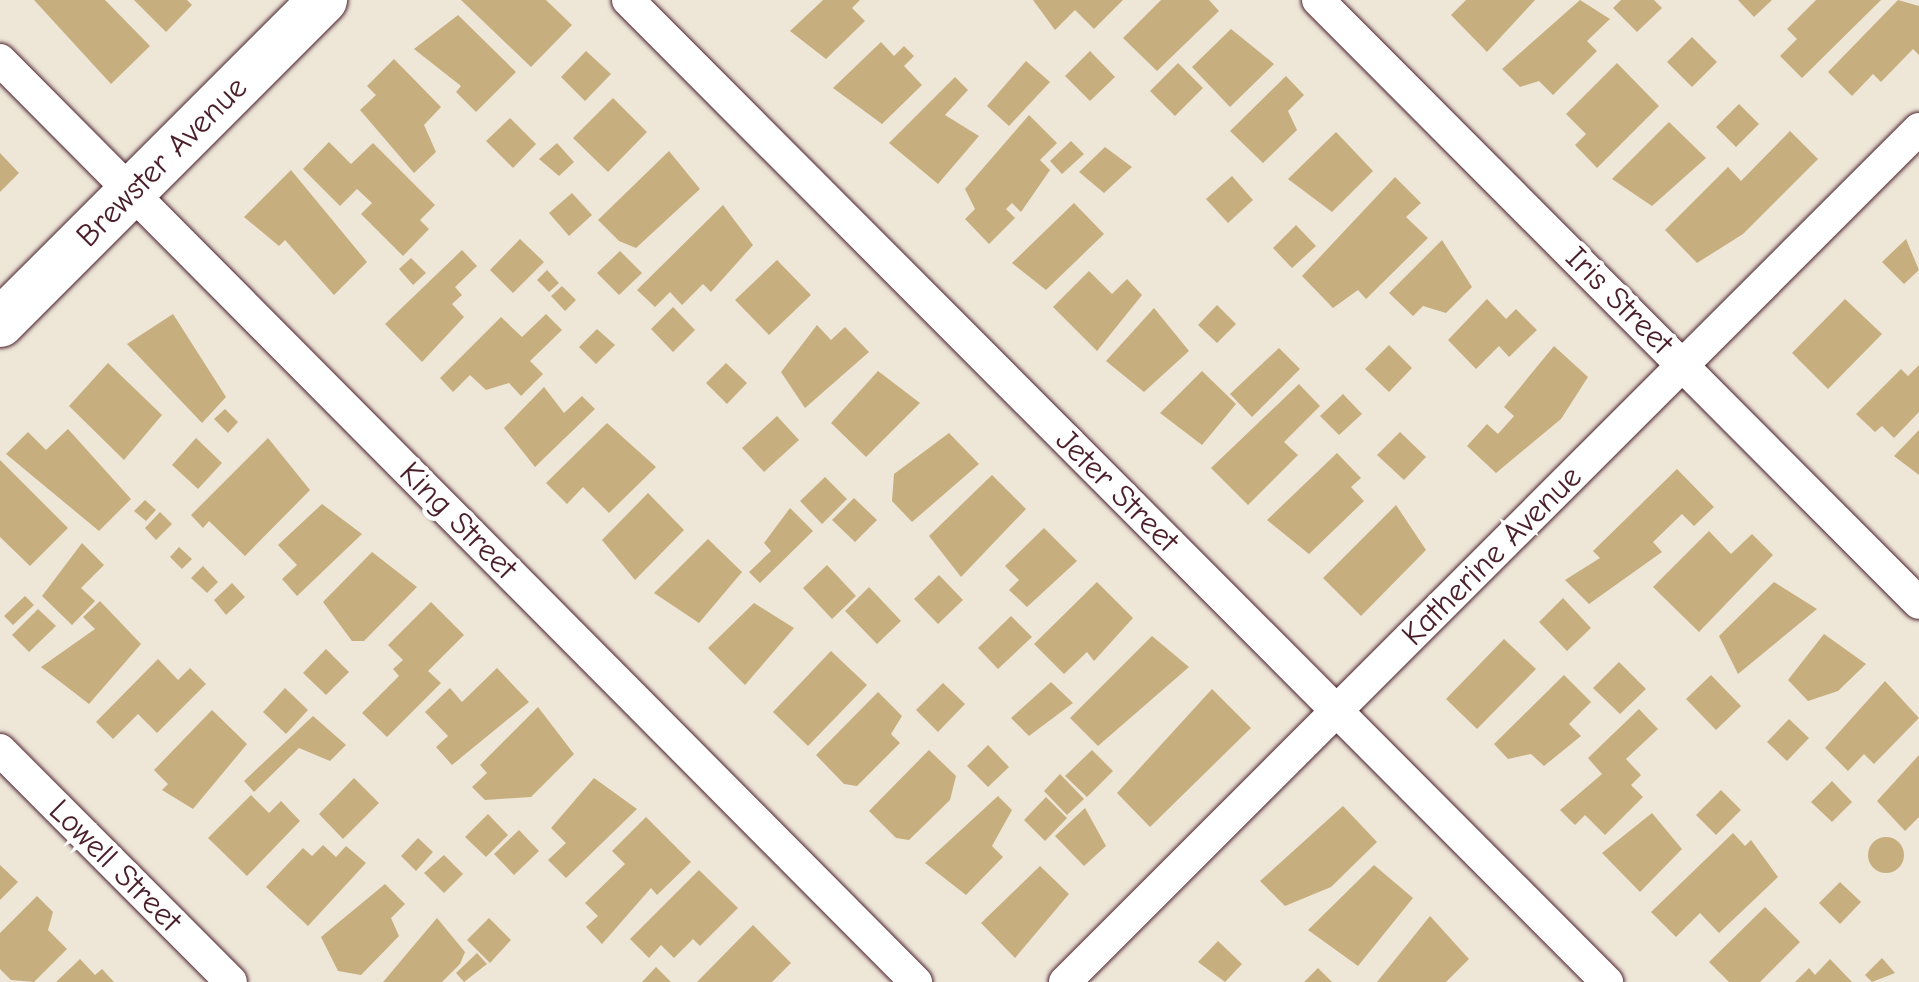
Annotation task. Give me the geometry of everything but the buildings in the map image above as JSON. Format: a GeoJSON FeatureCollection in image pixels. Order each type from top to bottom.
{"type":"FeatureCollection","features":[{"type":"Feature","properties":{"kind":"street","name":"Brewster Avenue"},"geometry":{"type":"LineString","coordinates":[[0,323],[323,0]]}},
{"type":"Feature","properties":{"kind":"street","name":"Jeter Street"},"geometry":{"type":"LineString","coordinates":[[628,0],[1608,982]]}},
{"type":"Feature","properties":{"kind":"street","name":"Iris Street"},"geometry":{"type":"LineString","coordinates":[[1318,0],[1919,603]]}},
{"type":"Feature","properties":{"kind":"street","name":"King Street"},"geometry":{"type":"LineString","coordinates":[[0,60],[916,982]]}},
{"type":"Feature","properties":{"kind":"street","name":"Katherine Avenue"},"geometry":{"type":"LineString","coordinates":[[1065,982],[1919,129]]}},
{"type":"Feature","properties":{"kind":"street","name":"Lowell Street"},"geometry":{"type":"LineString","coordinates":[[0,750],[231,982]]}}]}
